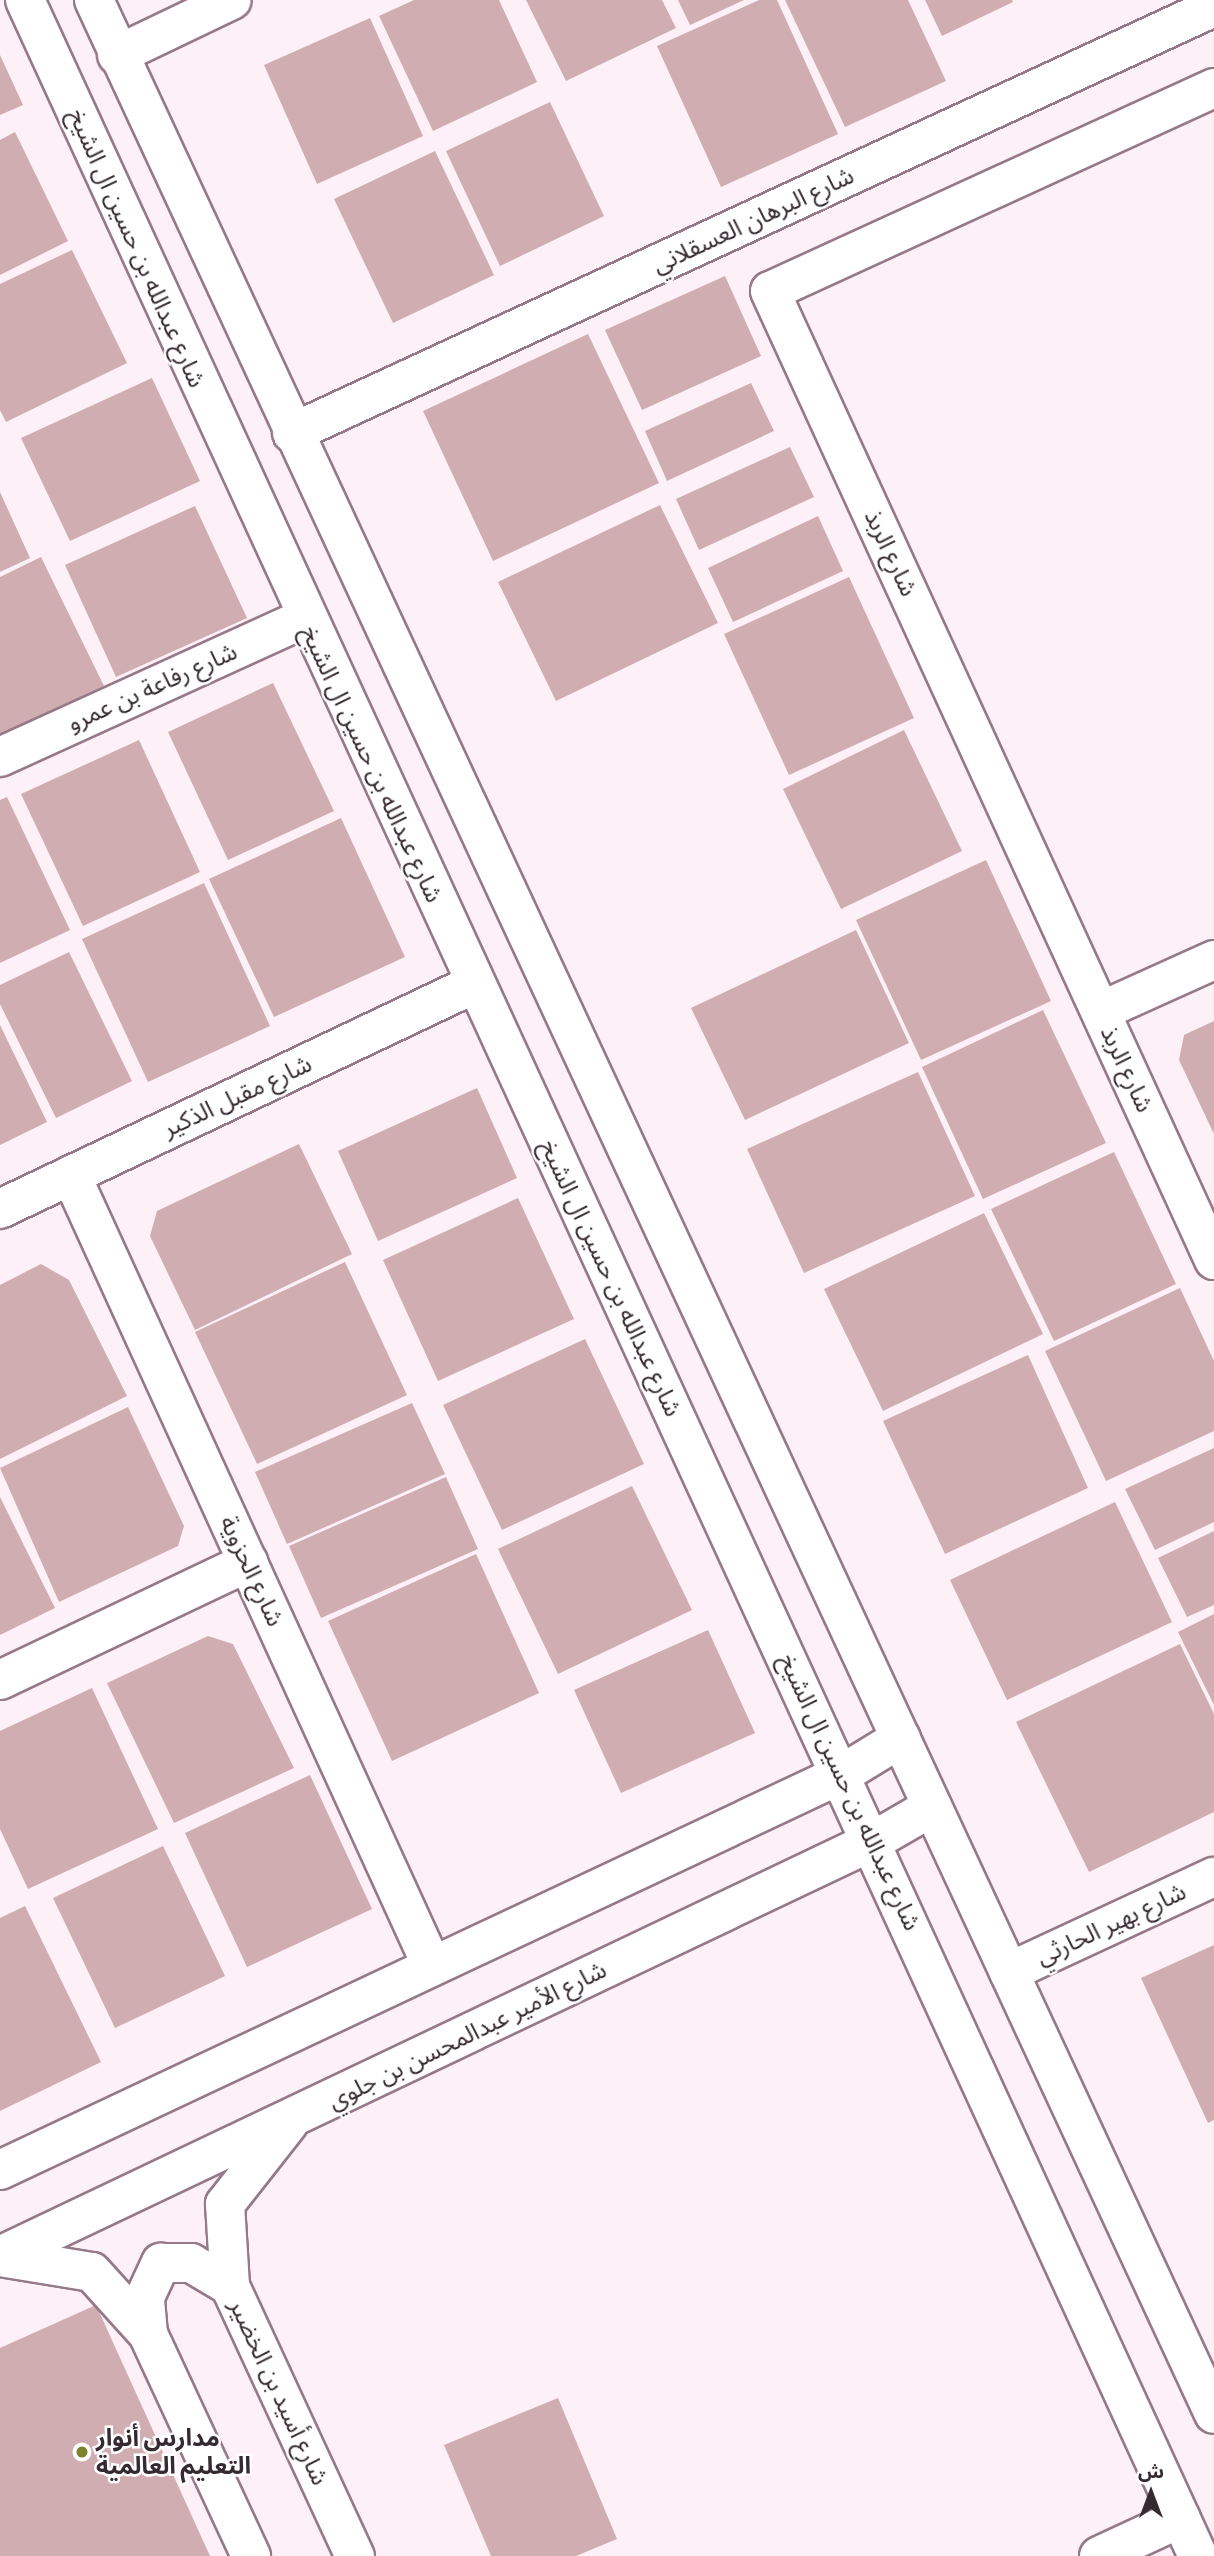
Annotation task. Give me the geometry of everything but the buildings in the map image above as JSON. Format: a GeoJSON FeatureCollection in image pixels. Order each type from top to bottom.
{"type":"FeatureCollection","features":[{"type":"Feature","properties":{"kind":"street","name":"شارع عبدالله بن حسين ال الشيخ"},"geometry":{"type":"LineString","coordinates":[[25,0],[304,618],[873,1841],[1198,2556]]}},
{"type":"Feature","properties":{"kind":"street"},"geometry":{"type":"LineString","coordinates":[[94,0],[292,433],[1214,2414]]}},
{"type":"Feature","properties":{"kind":"street"},"geometry":{"type":"LineString","coordinates":[[117,55],[232,0]]}},
{"type":"Feature","properties":{"kind":"street","name":"شارع البرهان العسقلاني"},"geometry":{"type":"LineString","coordinates":[[292,433],[1214,7]]}},
{"type":"Feature","properties":{"kind":"street","name":"شارع الربذ"},"geometry":{"type":"LineString","coordinates":[[1214,88],[771,291],[1214,1260]]}},
{"type":"Feature","properties":{"kind":"street","name":"شارع رفاعة بن عمرو"},"geometry":{"type":"LineString","coordinates":[[0,757],[304,618]]}},
{"type":"Feature","properties":{"kind":"street"},"geometry":{"type":"LineString","coordinates":[[1101,1011],[1214,960]]}},
{"type":"Feature","properties":{"kind":"street","name":"شارع مقبل الذكير"},"geometry":{"type":"LineString","coordinates":[[0,1209],[474,984]]}},
{"type":"Feature","properties":{"kind":"street","name":"شارع الحزوية"},"geometry":{"type":"LineString","coordinates":[[71,1175],[432,1966]]}},
{"type":"Feature","properties":{"kind":"street"},"geometry":{"type":"LineString","coordinates":[[0,1680],[248,1562]]}},
{"type":"Feature","properties":{"kind":"street"},"geometry":{"type":"LineString","coordinates":[[0,2170],[842,1774],[901,1738]]}},
{"type":"Feature","properties":{"kind":"street","name":"شارع الأمير عبدالمحسن بن جلوي"},"geometry":{"type":"LineString","coordinates":[[0,2257],[873,1841],[932,1807]]}},
{"type":"Feature","properties":{"kind":"street","name":"شارع بهير الحارثي"},"geometry":{"type":"LineString","coordinates":[[1009,1972],[1214,1877]]}},
{"type":"Feature","properties":{"kind":"street","name":"شارع أسيد بن الخضير"},"geometry":{"type":"LineString","coordinates":[[292,2119],[225,2204],[230,2286],[355,2556]]}},
{"type":"Feature","properties":{"kind":"street"},"geometry":{"type":"LineString","coordinates":[[0,2257],[92,2272],[148,2333],[251,2556]]}},
{"type":"Feature","properties":{"kind":"street"},"geometry":{"type":"LineString","coordinates":[[148,2333],[145,2297],[161,2263],[191,2263],[230,2286]]}},
{"type":"Feature","properties":{"kind":"street"},"geometry":{"type":"LineString","coordinates":[[1098,2556],[1181,2518]]}},
{"type":"Feature","properties":{"kind":"place","name":"مدارس أنوار التعليم العالمية"},"geometry":{"type":"Point","coordinates":[82,2452]}}]}
